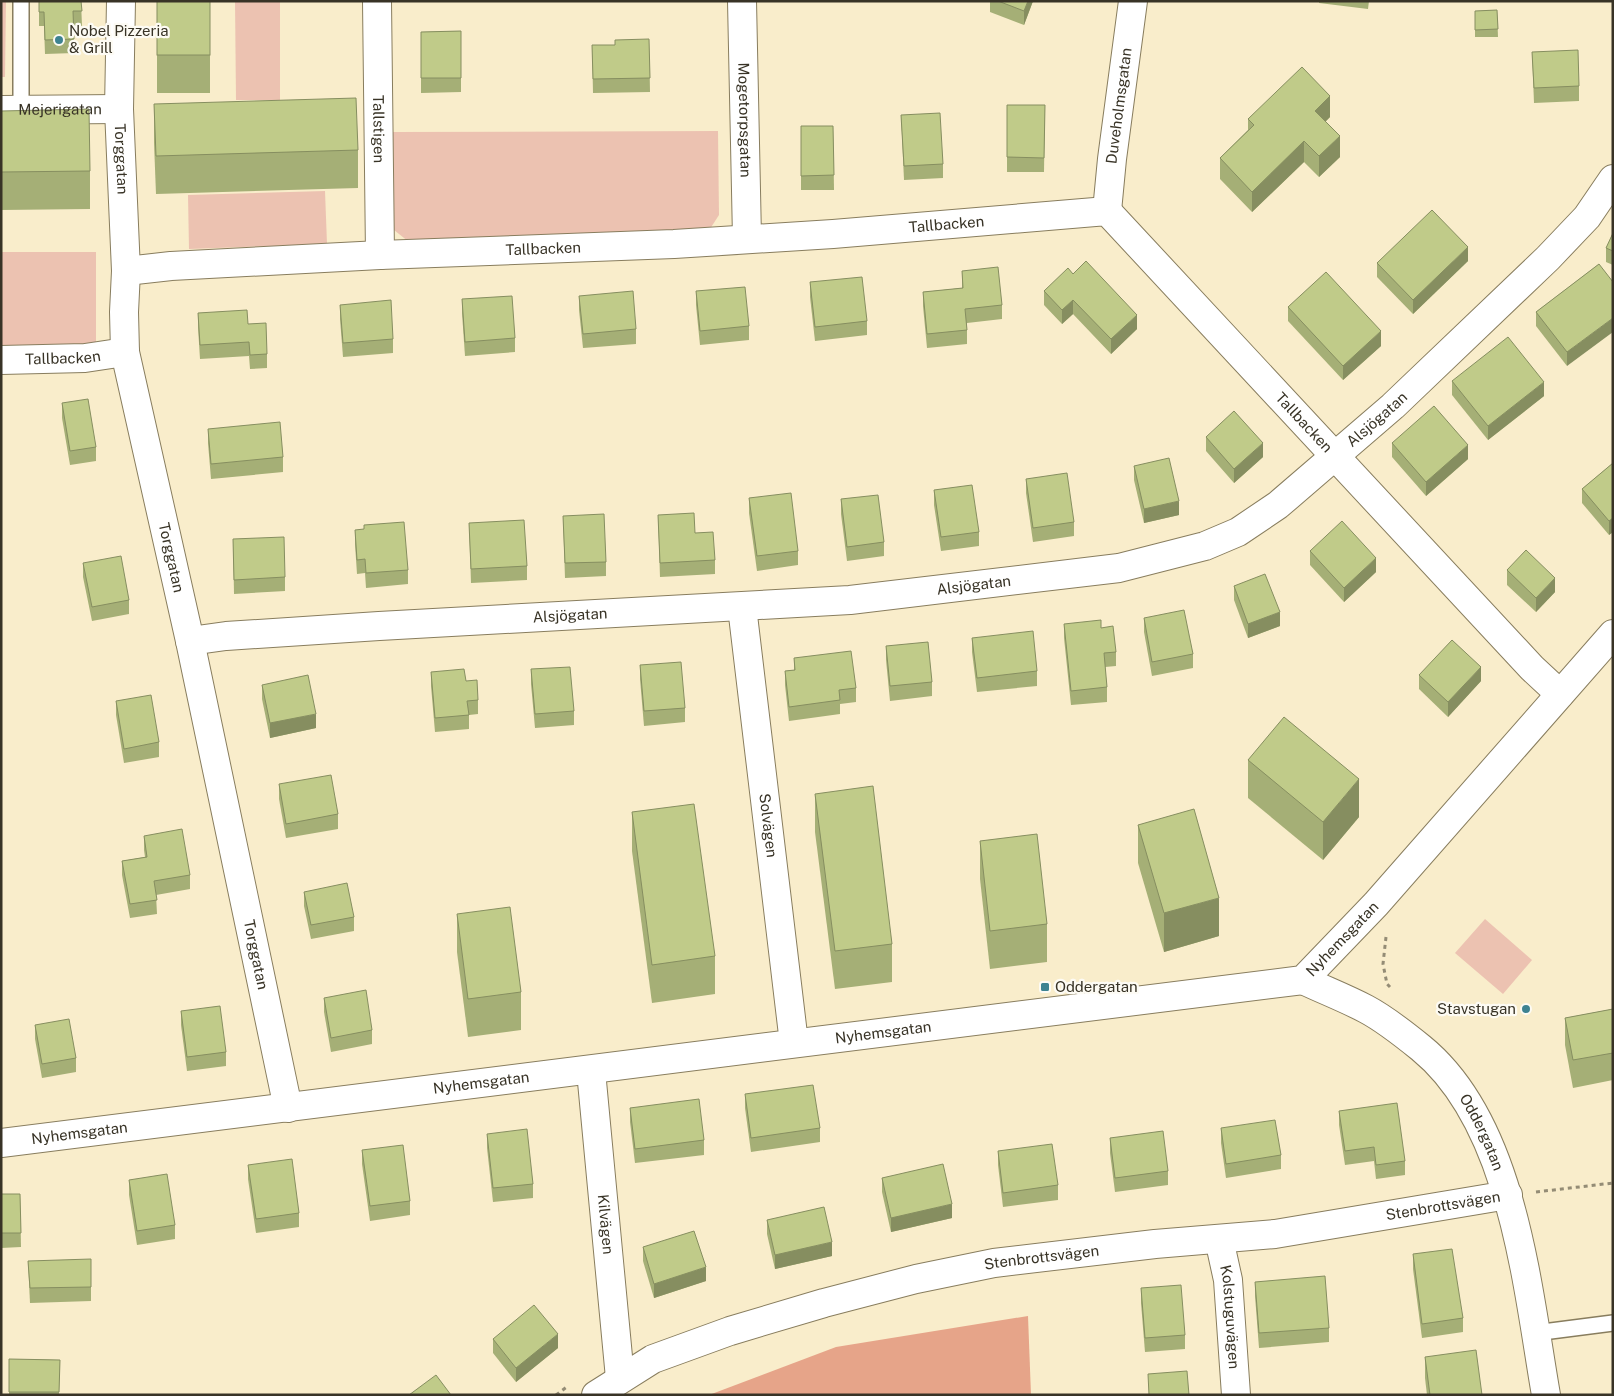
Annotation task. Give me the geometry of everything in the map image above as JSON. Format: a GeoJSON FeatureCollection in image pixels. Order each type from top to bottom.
{"type":"FeatureCollection","features":[{"type":"Feature","properties":{"kind":"street","name":"Torggatan"},"geometry":{"type":"LineString","coordinates":[[121,1],[119,109],[126,271],[125,352],[190,641],[288,1108]]}},
{"type":"Feature","properties":{"kind":"street","name":"Tallstigen"},"geometry":{"type":"LineString","coordinates":[[377,1],[380,255]]}},
{"type":"Feature","properties":{"kind":"street","name":"Mogetorpsgatan"},"geometry":{"type":"LineString","coordinates":[[742,1],[747,238]]}},
{"type":"Feature","properties":{"kind":"street","name":"Duveholmsgatan"},"geometry":{"type":"LineString","coordinates":[[1107,211],[1133,1]]}},
{"type":"Feature","properties":{"kind":"street","name":"Mejerigatan"},"geometry":{"type":"LineString","coordinates":[[11,110],[119,109]]}},
{"type":"Feature","properties":{"kind":"street","name":"Alsjögatan"},"geometry":{"type":"LineString","coordinates":[[190,641],[226,636],[379,626],[850,600],[1119,568],[1165,558],[1205,546],[1238,532],[1278,505],[1393,406],[1548,258],[1587,217],[1613,180]]}},
{"type":"Feature","properties":{"kind":"street","name":"Tallbacken"},"geometry":{"type":"LineString","coordinates":[[126,271],[172,266],[380,255],[674,244],[833,234],[1107,211],[1532,668],[1560,694]]}},
{"type":"Feature","properties":{"kind":"street","name":"Tallbacken"},"geometry":{"type":"LineString","coordinates":[[1,360],[85,358],[125,352]]}},
{"type":"Feature","properties":{"kind":"street","name":"Solvägen"},"geometry":{"type":"LineString","coordinates":[[742,607],[794,1043]]}},
{"type":"Feature","properties":{"kind":"street","name":"Nyhemsgatan"},"geometry":{"type":"LineString","coordinates":[[1,1143],[522,1077],[591,1071],[794,1043],[1303,980],[1376,904],[1613,634]]}},
{"type":"Feature","properties":{"kind":"street","name":"Oddergatan"},"geometry":{"type":"LineString","coordinates":[[1303,980],[1367,1009],[1422,1049],[1458,1088],[1488,1142],[1508,1195],[1546,1395]]}},
{"type":"Feature","properties":{"kind":"street","name":"Kilvägen"},"geometry":{"type":"LineString","coordinates":[[591,1071],[620,1378]]}},
{"type":"Feature","properties":{"kind":"street","name":"Stenbrottsvägen"},"geometry":{"type":"LineString","coordinates":[[596,1395],[620,1378],[653,1359],[730,1331],[824,1303],[916,1279],[994,1263],[1275,1234],[1508,1195]]}},
{"type":"Feature","properties":{"kind":"street","name":"Kolstuguvägen"},"geometry":{"type":"LineString","coordinates":[[1219,1239],[1228,1280],[1236,1395]]}},
{"type":"Feature","properties":{"kind":"lane"},"geometry":{"type":"LineString","coordinates":[[11,110],[21,1]]}},
{"type":"Feature","properties":{"kind":"lane"},"geometry":{"type":"LineString","coordinates":[[1535,1333],[1613,1323]]}},
{"type":"Feature","properties":{"kind":"path"},"geometry":{"type":"LineString","coordinates":[[1392,930],[1386,937],[1383,964],[1387,984],[1395,990]]}},
{"type":"Feature","properties":{"kind":"path"},"geometry":{"type":"LineString","coordinates":[[1508,1195],[1613,1184]]}},
{"type":"Feature","properties":{"kind":"path"},"geometry":{"type":"LineString","coordinates":[[556,1395],[571,1384]]}},
{"type":"Feature","properties":{"kind":"shaded area"},"geometry":{"type":"Polygon","coordinates":[[[1,1],[6,1],[5,77],[1,77],[1,1]]]}},
{"type":"Feature","properties":{"kind":"shaded area"},"geometry":{"type":"Polygon","coordinates":[[[235,1],[280,1],[280,100],[236,100],[235,1]]]}},
{"type":"Feature","properties":{"kind":"shaded area"},"geometry":{"type":"Polygon","coordinates":[[[718,131],[719,215],[708,232],[409,242],[394,230],[393,132],[718,131]]]}},
{"type":"Feature","properties":{"kind":"shaded area"},"geometry":{"type":"Polygon","coordinates":[[[325,191],[327,244],[189,249],[188,195],[325,191]]]}},
{"type":"Feature","properties":{"kind":"shaded area"},"geometry":{"type":"Polygon","coordinates":[[[1,252],[96,252],[96,351],[1,351],[1,252]]]}},
{"type":"Feature","properties":{"kind":"shaded area"},"geometry":{"type":"Polygon","coordinates":[[[1485,919],[1532,960],[1503,994],[1455,953],[1485,919]]]}},
{"type":"Feature","properties":{"kind":"shaded area"},"geometry":{"type":"Polygon","coordinates":[[[1028,1316],[1031,1395],[709,1395],[836,1347],[1028,1316]]]}},
{"type":"Feature","properties":{"kind":"building","name":"Nobel Pizzeria & Grill"},"geometry":{"type":"Polygon","coordinates":[[[39,1],[81,1],[82,11],[73,11],[74,39],[45,40],[44,12],[39,12],[39,1]]]}},
{"type":"Feature","properties":{"kind":"building"},"geometry":{"type":"Polygon","coordinates":[[[157,1],[210,1],[210,55],[157,55],[157,1]]]}},
{"type":"Feature","properties":{"kind":"building"},"geometry":{"type":"Polygon","coordinates":[[[998,1],[1028,1],[1024,11],[998,1]]]}},
{"type":"Feature","properties":{"kind":"building"},"geometry":{"type":"Polygon","coordinates":[[[1497,10],[1498,29],[1475,30],[1475,11],[1497,10]]]}},
{"type":"Feature","properties":{"kind":"building"},"geometry":{"type":"Polygon","coordinates":[[[461,31],[461,78],[421,78],[421,32],[461,31]]]}},
{"type":"Feature","properties":{"kind":"building"},"geometry":{"type":"Polygon","coordinates":[[[649,39],[650,78],[593,79],[592,45],[615,45],[615,40],[649,39]]]}},
{"type":"Feature","properties":{"kind":"building"},"geometry":{"type":"Polygon","coordinates":[[[1578,50],[1579,86],[1534,88],[1532,52],[1578,50]]]}},
{"type":"Feature","properties":{"kind":"building"},"geometry":{"type":"Polygon","coordinates":[[[1302,67],[1330,96],[1315,111],[1340,136],[1319,156],[1304,141],[1252,192],[1220,158],[1254,125],[1248,119],[1302,67]]]}},
{"type":"Feature","properties":{"kind":"building"},"geometry":{"type":"Polygon","coordinates":[[[356,98],[358,150],[156,156],[154,104],[356,98]]]}},
{"type":"Feature","properties":{"kind":"building"},"geometry":{"type":"Polygon","coordinates":[[[1007,105],[1045,105],[1044,158],[1007,157],[1007,105]]]}},
{"type":"Feature","properties":{"kind":"building"},"geometry":{"type":"Polygon","coordinates":[[[89,109],[90,171],[1,172],[1,111],[89,109]]]}},
{"type":"Feature","properties":{"kind":"building"},"geometry":{"type":"Polygon","coordinates":[[[940,113],[943,164],[904,166],[901,115],[940,113]]]}},
{"type":"Feature","properties":{"kind":"building"},"geometry":{"type":"Polygon","coordinates":[[[801,126],[833,126],[834,175],[801,176],[801,126]]]}},
{"type":"Feature","properties":{"kind":"building"},"geometry":{"type":"Polygon","coordinates":[[[1432,210],[1468,247],[1413,300],[1377,263],[1432,210]]]}},
{"type":"Feature","properties":{"kind":"building"},"geometry":{"type":"Polygon","coordinates":[[[1613,233],[1613,251],[1606,248],[1613,233]]]}},
{"type":"Feature","properties":{"kind":"building"},"geometry":{"type":"Polygon","coordinates":[[[1086,261],[1137,315],[1111,339],[1073,300],[1062,310],[1044,291],[1068,268],[1073,274],[1086,261]]]}},
{"type":"Feature","properties":{"kind":"building"},"geometry":{"type":"Polygon","coordinates":[[[1599,264],[1613,282],[1613,318],[1567,352],[1536,312],[1599,264]]]}},
{"type":"Feature","properties":{"kind":"building"},"geometry":{"type":"Polygon","coordinates":[[[998,267],[1002,305],[965,309],[967,330],[927,334],[923,292],[963,288],[962,271],[998,267]]]}},
{"type":"Feature","properties":{"kind":"building"},"geometry":{"type":"Polygon","coordinates":[[[1326,272],[1381,331],[1343,366],[1288,307],[1326,272]]]}},
{"type":"Feature","properties":{"kind":"building"},"geometry":{"type":"Polygon","coordinates":[[[862,277],[867,321],[815,327],[810,282],[862,277]]]}},
{"type":"Feature","properties":{"kind":"building"},"geometry":{"type":"Polygon","coordinates":[[[745,287],[749,326],[700,331],[696,291],[745,287]]]}},
{"type":"Feature","properties":{"kind":"building"},"geometry":{"type":"Polygon","coordinates":[[[633,291],[636,329],[583,334],[579,296],[633,291]]]}},
{"type":"Feature","properties":{"kind":"building"},"geometry":{"type":"Polygon","coordinates":[[[512,296],[515,338],[465,342],[462,299],[512,296]]]}},
{"type":"Feature","properties":{"kind":"building"},"geometry":{"type":"Polygon","coordinates":[[[391,300],[393,339],[343,343],[340,305],[391,300]]]}},
{"type":"Feature","properties":{"kind":"building"},"geometry":{"type":"Polygon","coordinates":[[[247,310],[248,324],[266,323],[267,354],[250,355],[249,342],[200,345],[198,313],[247,310]]]}},
{"type":"Feature","properties":{"kind":"building"},"geometry":{"type":"Polygon","coordinates":[[[1508,337],[1544,382],[1488,426],[1452,381],[1508,337]]]}},
{"type":"Feature","properties":{"kind":"building"},"geometry":{"type":"Polygon","coordinates":[[[88,399],[96,447],[70,451],[62,403],[88,399]]]}},
{"type":"Feature","properties":{"kind":"building"},"geometry":{"type":"Polygon","coordinates":[[[1434,406],[1468,445],[1426,482],[1392,443],[1434,406]]]}},
{"type":"Feature","properties":{"kind":"building"},"geometry":{"type":"Polygon","coordinates":[[[1234,411],[1263,443],[1234,469],[1206,437],[1234,411]]]}},
{"type":"Feature","properties":{"kind":"building"},"geometry":{"type":"Polygon","coordinates":[[[280,422],[283,457],[211,464],[208,429],[280,422]]]}},
{"type":"Feature","properties":{"kind":"building"},"geometry":{"type":"Polygon","coordinates":[[[1169,458],[1179,501],[1144,509],[1134,466],[1169,458]]]}},
{"type":"Feature","properties":{"kind":"building"},"geometry":{"type":"Polygon","coordinates":[[[1613,463],[1613,518],[1609,521],[1582,489],[1613,463]]]}},
{"type":"Feature","properties":{"kind":"building"},"geometry":{"type":"Polygon","coordinates":[[[1067,473],[1074,522],[1033,528],[1026,479],[1067,473]]]}},
{"type":"Feature","properties":{"kind":"building"},"geometry":{"type":"Polygon","coordinates":[[[972,485],[979,532],[941,537],[934,490],[972,485]]]}},
{"type":"Feature","properties":{"kind":"building"},"geometry":{"type":"Polygon","coordinates":[[[791,493],[798,551],[757,556],[749,498],[791,493]]]}},
{"type":"Feature","properties":{"kind":"building"},"geometry":{"type":"Polygon","coordinates":[[[878,495],[884,542],[847,547],[841,499],[878,495]]]}},
{"type":"Feature","properties":{"kind":"building"},"geometry":{"type":"Polygon","coordinates":[[[694,513],[695,533],[713,532],[715,560],[660,563],[658,515],[694,513]]]}},
{"type":"Feature","properties":{"kind":"building"},"geometry":{"type":"Polygon","coordinates":[[[604,514],[606,562],[565,563],[563,516],[604,514]]]}},
{"type":"Feature","properties":{"kind":"building"},"geometry":{"type":"Polygon","coordinates":[[[524,520],[527,566],[471,569],[469,523],[524,520]]]}},
{"type":"Feature","properties":{"kind":"building"},"geometry":{"type":"Polygon","coordinates":[[[1342,521],[1376,558],[1344,588],[1310,551],[1342,521]]]}},
{"type":"Feature","properties":{"kind":"building"},"geometry":{"type":"Polygon","coordinates":[[[404,522],[408,570],[366,573],[365,559],[357,560],[355,530],[364,529],[364,525],[404,522]]]}},
{"type":"Feature","properties":{"kind":"building"},"geometry":{"type":"Polygon","coordinates":[[[284,537],[285,577],[234,580],[233,539],[284,537]]]}},
{"type":"Feature","properties":{"kind":"building"},"geometry":{"type":"Polygon","coordinates":[[[1526,550],[1555,578],[1536,598],[1507,570],[1526,550]]]}},
{"type":"Feature","properties":{"kind":"building"},"geometry":{"type":"Polygon","coordinates":[[[121,556],[129,600],[92,607],[83,563],[121,556]]]}},
{"type":"Feature","properties":{"kind":"building"},"geometry":{"type":"Polygon","coordinates":[[[1265,574],[1280,612],[1248,624],[1234,586],[1265,574]]]}},
{"type":"Feature","properties":{"kind":"building"},"geometry":{"type":"Polygon","coordinates":[[[1184,610],[1193,654],[1152,662],[1144,618],[1184,610]]]}},
{"type":"Feature","properties":{"kind":"building"},"geometry":{"type":"Polygon","coordinates":[[[1101,620],[1101,628],[1113,626],[1116,652],[1104,653],[1107,687],[1071,691],[1064,624],[1101,620]]]}},
{"type":"Feature","properties":{"kind":"building"},"geometry":{"type":"Polygon","coordinates":[[[1033,631],[1037,671],[977,678],[972,638],[1033,631]]]}},
{"type":"Feature","properties":{"kind":"building"},"geometry":{"type":"Polygon","coordinates":[[[1452,640],[1481,667],[1448,702],[1419,675],[1452,640]]]}},
{"type":"Feature","properties":{"kind":"building"},"geometry":{"type":"Polygon","coordinates":[[[928,642],[932,682],[890,686],[886,646],[928,642]]]}},
{"type":"Feature","properties":{"kind":"building"},"geometry":{"type":"Polygon","coordinates":[[[851,651],[856,688],[839,690],[840,700],[789,707],[785,671],[795,670],[794,658],[851,651]]]}},
{"type":"Feature","properties":{"kind":"building"},"geometry":{"type":"Polygon","coordinates":[[[681,662],[685,708],[644,711],[640,665],[681,662]]]}},
{"type":"Feature","properties":{"kind":"building"},"geometry":{"type":"Polygon","coordinates":[[[570,667],[574,711],[535,714],[531,669],[570,667]]]}},
{"type":"Feature","properties":{"kind":"building"},"geometry":{"type":"Polygon","coordinates":[[[464,669],[466,681],[477,680],[478,700],[467,701],[469,715],[435,718],[431,672],[464,669]]]}},
{"type":"Feature","properties":{"kind":"building"},"geometry":{"type":"Polygon","coordinates":[[[308,675],[316,714],[270,723],[262,685],[308,675]]]}},
{"type":"Feature","properties":{"kind":"building"},"geometry":{"type":"Polygon","coordinates":[[[151,695],[159,742],[124,749],[116,701],[151,695]]]}},
{"type":"Feature","properties":{"kind":"building"},"geometry":{"type":"Polygon","coordinates":[[[1284,717],[1359,779],[1323,822],[1248,760],[1284,717]]]}},
{"type":"Feature","properties":{"kind":"building"},"geometry":{"type":"Polygon","coordinates":[[[331,775],[338,814],[286,824],[279,784],[331,775]]]}},
{"type":"Feature","properties":{"kind":"building"},"geometry":{"type":"Polygon","coordinates":[[[873,786],[892,944],[835,951],[815,794],[873,786]]]}},
{"type":"Feature","properties":{"kind":"building"},"geometry":{"type":"Polygon","coordinates":[[[694,804],[715,956],[652,965],[632,812],[694,804]]]}},
{"type":"Feature","properties":{"kind":"building"},"geometry":{"type":"Polygon","coordinates":[[[1194,809],[1219,898],[1164,913],[1138,825],[1194,809]]]}},
{"type":"Feature","properties":{"kind":"building"},"geometry":{"type":"Polygon","coordinates":[[[182,829],[190,875],[154,881],[157,900],[130,904],[122,861],[147,857],[144,836],[182,829]]]}},
{"type":"Feature","properties":{"kind":"building"},"geometry":{"type":"Polygon","coordinates":[[[1037,834],[1047,924],[990,931],[980,841],[1037,834]]]}},
{"type":"Feature","properties":{"kind":"building"},"geometry":{"type":"Polygon","coordinates":[[[347,883],[354,917],[311,925],[304,892],[347,883]]]}},
{"type":"Feature","properties":{"kind":"building"},"geometry":{"type":"Polygon","coordinates":[[[510,907],[521,992],[468,999],[457,914],[510,907]]]}},
{"type":"Feature","properties":{"kind":"building"},"geometry":{"type":"Polygon","coordinates":[[[366,990],[372,1030],[331,1038],[324,998],[366,990]]]}},
{"type":"Feature","properties":{"kind":"building"},"geometry":{"type":"Polygon","coordinates":[[[220,1006],[226,1052],[187,1057],[181,1011],[220,1006]]]}},
{"type":"Feature","properties":{"kind":"building"},"geometry":{"type":"Polygon","coordinates":[[[1613,1009],[1613,1053],[1573,1060],[1565,1018],[1613,1009]]]}},
{"type":"Feature","properties":{"kind":"building"},"geometry":{"type":"Polygon","coordinates":[[[69,1019],[76,1058],[42,1064],[35,1025],[69,1019]]]}},
{"type":"Feature","properties":{"kind":"building"},"geometry":{"type":"Polygon","coordinates":[[[813,1085],[820,1128],[751,1138],[745,1094],[813,1085]]]}},
{"type":"Feature","properties":{"kind":"building"},"geometry":{"type":"Polygon","coordinates":[[[699,1099],[704,1140],[635,1149],[630,1108],[699,1099]]]}},
{"type":"Feature","properties":{"kind":"building"},"geometry":{"type":"Polygon","coordinates":[[[1397,1103],[1405,1161],[1376,1165],[1374,1147],[1345,1151],[1339,1111],[1397,1103]]]}},
{"type":"Feature","properties":{"kind":"building"},"geometry":{"type":"Polygon","coordinates":[[[1275,1120],[1281,1155],[1226,1164],[1221,1128],[1275,1120]]]}},
{"type":"Feature","properties":{"kind":"building"},"geometry":{"type":"Polygon","coordinates":[[[527,1129],[533,1184],[493,1188],[487,1134],[527,1129]]]}},
{"type":"Feature","properties":{"kind":"building"},"geometry":{"type":"Polygon","coordinates":[[[1163,1131],[1168,1171],[1115,1178],[1110,1138],[1163,1131]]]}},
{"type":"Feature","properties":{"kind":"building"},"geometry":{"type":"Polygon","coordinates":[[[1052,1144],[1058,1185],[1003,1193],[998,1151],[1052,1144]]]}},
{"type":"Feature","properties":{"kind":"building"},"geometry":{"type":"Polygon","coordinates":[[[403,1145],[410,1201],[370,1206],[362,1150],[403,1145]]]}},
{"type":"Feature","properties":{"kind":"building"},"geometry":{"type":"Polygon","coordinates":[[[292,1159],[299,1213],[256,1219],[248,1165],[292,1159]]]}},
{"type":"Feature","properties":{"kind":"building"},"geometry":{"type":"Polygon","coordinates":[[[943,1164],[952,1204],[891,1218],[882,1178],[943,1164]]]}},
{"type":"Feature","properties":{"kind":"building"},"geometry":{"type":"Polygon","coordinates":[[[167,1174],[175,1225],[137,1231],[129,1180],[167,1174]]]}},
{"type":"Feature","properties":{"kind":"building"},"geometry":{"type":"Polygon","coordinates":[[[1,1194],[20,1194],[21,1233],[1,1233],[1,1194]]]}},
{"type":"Feature","properties":{"kind":"building"},"geometry":{"type":"Polygon","coordinates":[[[824,1207],[832,1242],[775,1255],[767,1220],[824,1207]]]}},
{"type":"Feature","properties":{"kind":"building"},"geometry":{"type":"Polygon","coordinates":[[[694,1231],[706,1267],[654,1284],[643,1247],[694,1231]]]}},
{"type":"Feature","properties":{"kind":"building"},"geometry":{"type":"Polygon","coordinates":[[[1452,1249],[1463,1318],[1422,1324],[1413,1254],[1452,1249]]]}},
{"type":"Feature","properties":{"kind":"building"},"geometry":{"type":"Polygon","coordinates":[[[91,1259],[91,1287],[30,1288],[28,1261],[91,1259]]]}},
{"type":"Feature","properties":{"kind":"building"},"geometry":{"type":"Polygon","coordinates":[[[1325,1276],[1329,1328],[1259,1333],[1255,1282],[1325,1276]]]}},
{"type":"Feature","properties":{"kind":"building"},"geometry":{"type":"Polygon","coordinates":[[[1181,1285],[1185,1335],[1145,1338],[1141,1288],[1181,1285]]]}},
{"type":"Feature","properties":{"kind":"building"},"geometry":{"type":"Polygon","coordinates":[[[534,1305],[558,1334],[516,1368],[493,1339],[534,1305]]]}},
{"type":"Feature","properties":{"kind":"building"},"geometry":{"type":"Polygon","coordinates":[[[1476,1350],[1482,1395],[1430,1395],[1425,1357],[1476,1350]]]}},
{"type":"Feature","properties":{"kind":"building"},"geometry":{"type":"Polygon","coordinates":[[[9,1359],[60,1360],[59,1392],[9,1392],[9,1359]]]}},
{"type":"Feature","properties":{"kind":"building"},"geometry":{"type":"Polygon","coordinates":[[[1187,1371],[1189,1395],[1149,1395],[1148,1374],[1187,1371]]]}},
{"type":"Feature","properties":{"kind":"building"},"geometry":{"type":"Polygon","coordinates":[[[436,1375],[451,1395],[409,1395],[436,1375]]]}},
{"type":"Feature","properties":{"kind":"place","name":"Nobel Pizzeria & Grill"},"geometry":{"type":"Point","coordinates":[59,40]}},
{"type":"Feature","properties":{"kind":"place","name":"Oddergatan"},"geometry":{"type":"Point","coordinates":[1045,987]}},
{"type":"Feature","properties":{"kind":"place","name":"Stavstugan"},"geometry":{"type":"Point","coordinates":[1526,1009]}}]}
